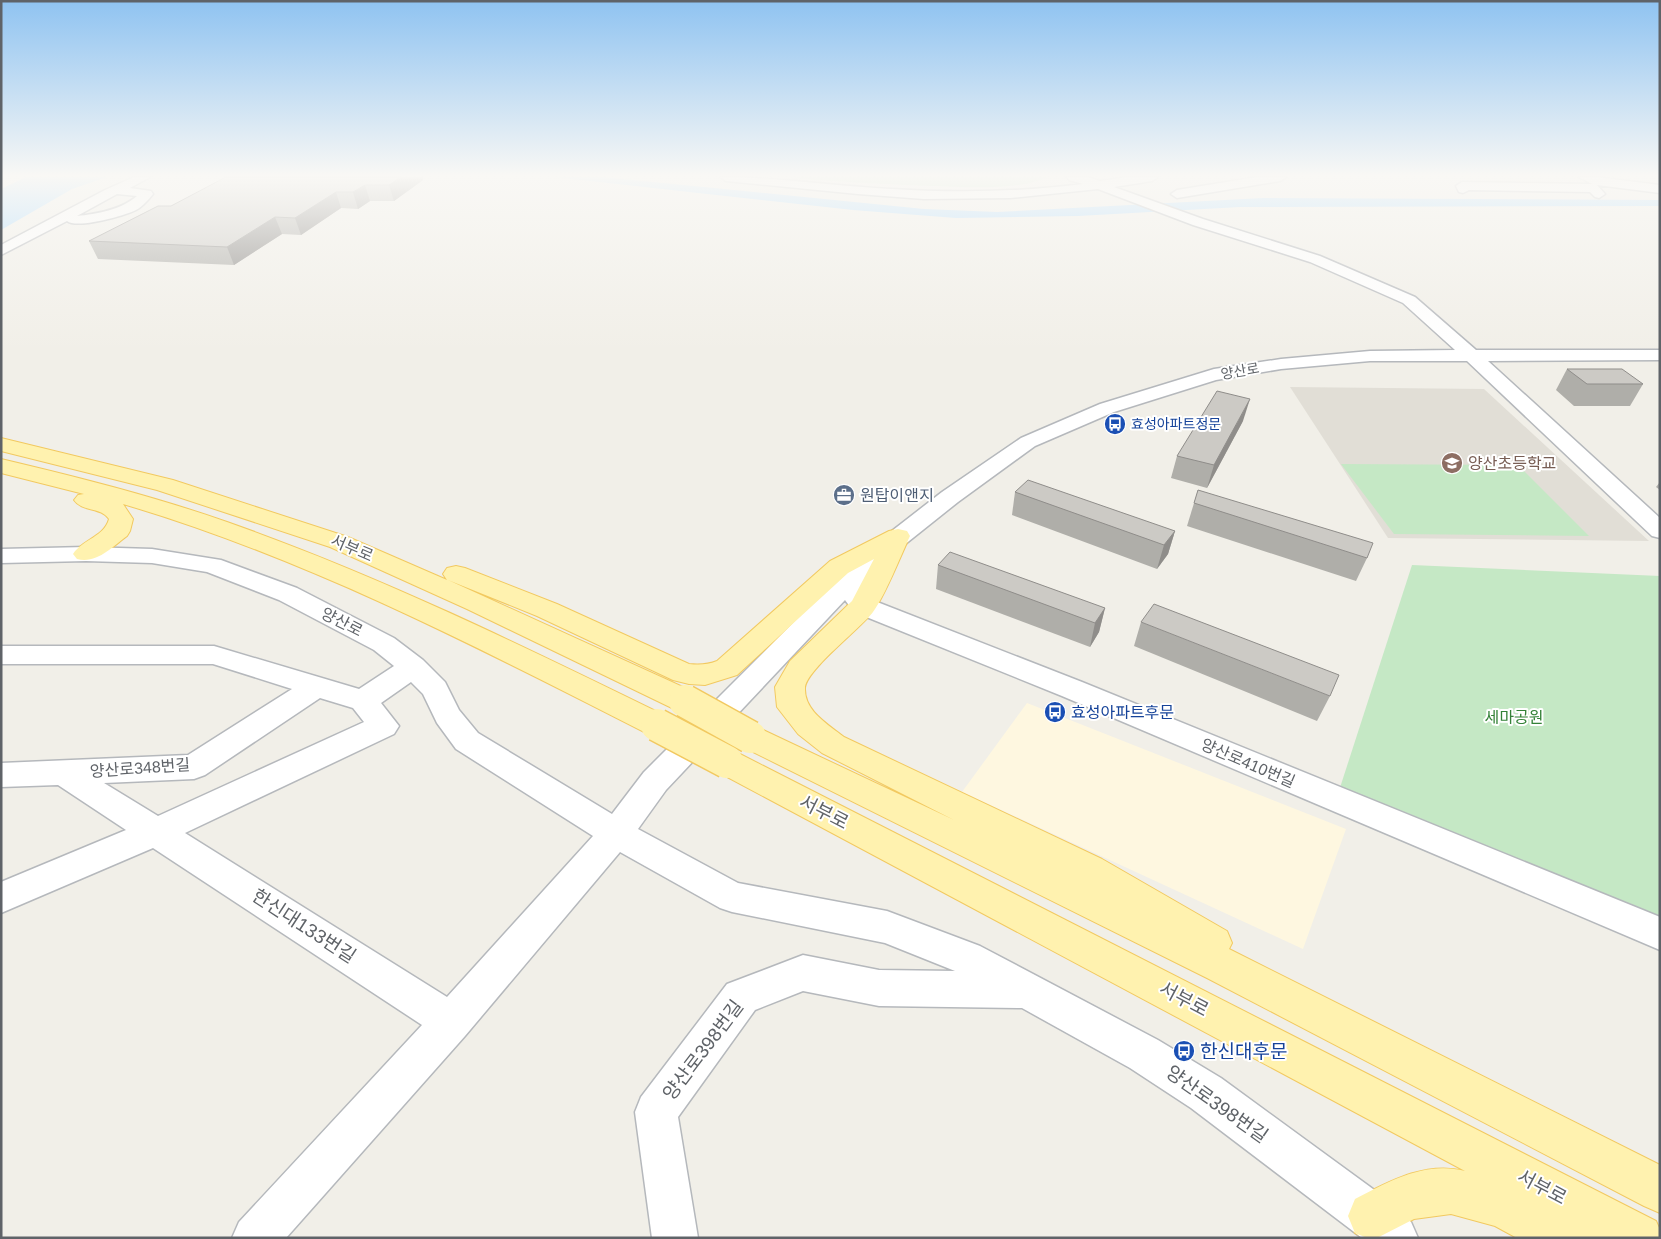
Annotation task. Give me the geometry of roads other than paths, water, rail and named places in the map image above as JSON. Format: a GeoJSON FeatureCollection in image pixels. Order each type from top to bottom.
{"type":"FeatureCollection","features":[{"type":"Feature","properties":{"kind":"main road"},"geometry":{"type":"LineString","coordinates":[[1,425],[113,456],[115,471]]}},
{"type":"Feature","properties":{"kind":"main road","name":"서부로"},"geometry":{"type":"LineString","coordinates":[[1,444],[115,471],[339,542],[477,603],[685,702],[739,749],[1639,1238]]}},
{"type":"Feature","properties":{"kind":"main road","name":"서부로"},"geometry":{"type":"LineString","coordinates":[[1,466],[150,505],[247,538],[369,587],[524,658],[657,725],[739,749],[1213,961],[1660,1190]]}},
{"type":"Feature","properties":{"kind":"main road"},"geometry":{"type":"LineString","coordinates":[[1,474],[114,509],[121,520],[118,531],[86,554]]}},
{"type":"Feature","properties":{"kind":"main road"},"geometry":{"type":"LineString","coordinates":[[298,528],[374,542],[547,610],[683,673],[699,676],[714,674],[727,668],[838,567],[898,536]]}},
{"type":"Feature","properties":{"kind":"main road"},"geometry":{"type":"LineString","coordinates":[[898,536],[800,668],[790,686],[792,707],[809,726],[833,745],[1089,870],[1430,1071]]}},
{"type":"Feature","properties":{"kind":"main road"},"geometry":{"type":"LineString","coordinates":[[1383,1227],[1409,1196],[1452,1191],[1503,1204],[1566,1238]]}},
{"type":"Feature","properties":{"kind":"street"},"geometry":{"type":"LineString","coordinates":[[1,251],[31,235]]}},
{"type":"Feature","properties":{"kind":"street"},"geometry":{"type":"LineString","coordinates":[[1239,235],[1315,259],[1409,300],[1660,531]]}},
{"type":"Feature","properties":{"kind":"street","name":"양산로"},"geometry":{"type":"LineString","coordinates":[[1,556],[86,554],[152,556],[212,565],[288,594],[384,644],[414,667],[435,688],[447,715],[467,741],[616,832],[655,781],[862,582],[898,536],[1028,442],[1107,408],[1214,375],[1316,359],[1370,356],[1660,354]]}},
{"type":"Feature","properties":{"kind":"street","name":"양산로410번길"},"geometry":{"type":"LineString","coordinates":[[862,582],[1072,689],[1660,934]]}},
{"type":"Feature","properties":{"kind":"street"},"geometry":{"type":"LineString","coordinates":[[1,655],[214,655],[364,702],[384,726],[156,832],[1,898]]}},
{"type":"Feature","properties":{"kind":"street"},"geometry":{"type":"LineString","coordinates":[[364,702],[414,667]]}},
{"type":"Feature","properties":{"kind":"street","name":"양산로348번길"},"geometry":{"type":"LineString","coordinates":[[1,775],[194,767],[316,687]]}},
{"type":"Feature","properties":{"kind":"street","name":"한신대133번길"},"geometry":{"type":"LineString","coordinates":[[64,773],[451,1022]]}},
{"type":"Feature","properties":{"kind":"street"},"geometry":{"type":"LineString","coordinates":[[255,1238],[451,1022],[616,832]]}},
{"type":"Feature","properties":{"kind":"street","name":"양산로398번길"},"geometry":{"type":"LineString","coordinates":[[616,832],[732,897],[887,927],[967,958],[1144,1054],[1206,1093],[1383,1227]]}},
{"type":"Feature","properties":{"kind":"street","name":"양산로398번길"},"geometry":{"type":"LineString","coordinates":[[675,1238],[656,1112],[741,997],[803,973],[879,988],[1025,990]]}},
{"type":"Feature","properties":{"kind":"place","name":"효성아파트정문"},"geometry":{"type":"Point","coordinates":[1115,424]}},
{"type":"Feature","properties":{"kind":"place","name":"양산초등학교"},"geometry":{"type":"Point","coordinates":[1452,463]}},
{"type":"Feature","properties":{"kind":"place","name":"원탑이앤지"},"geometry":{"type":"Point","coordinates":[844,495]}},
{"type":"Feature","properties":{"kind":"place","name":"효성아파트후문"},"geometry":{"type":"Point","coordinates":[1055,712]}},
{"type":"Feature","properties":{"kind":"place","name":"한신대후문"},"geometry":{"type":"Point","coordinates":[1184,1051]}},
{"type":"Feature","properties":{"kind":"park label","name":"세마공원"},"geometry":{"type":"Point","coordinates":[1514,717]}}]}
